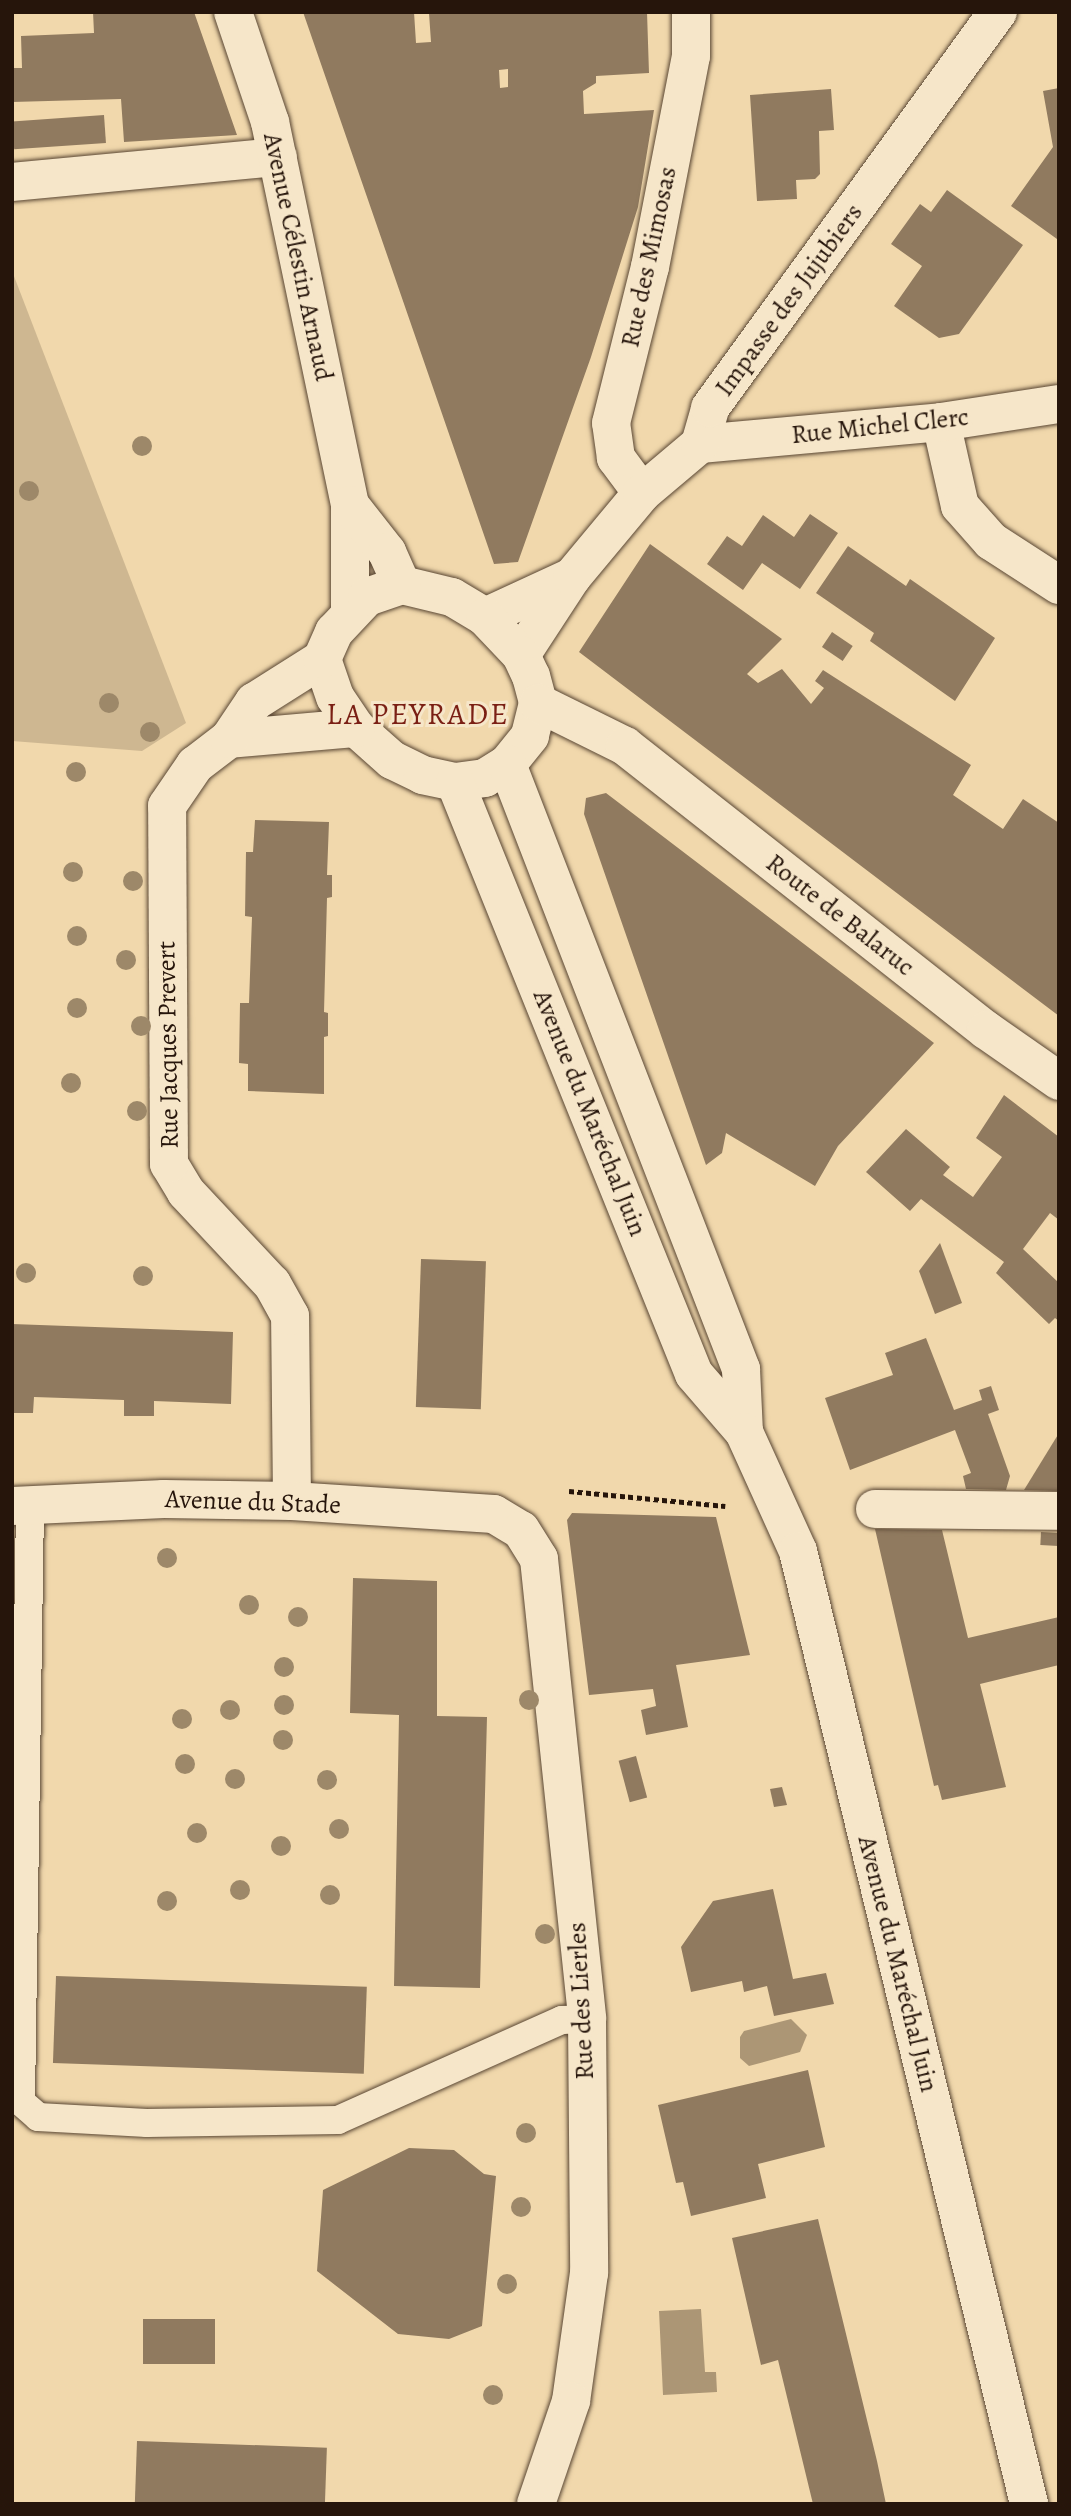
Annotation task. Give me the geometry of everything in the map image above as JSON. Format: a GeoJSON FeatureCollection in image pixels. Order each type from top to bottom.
{"type":"FeatureCollection","features":[{"type":"Feature","properties":{"kind":"street","name":"Avenue Célestin Arnaud"},"geometry":{"type":"LineString","coordinates":[[233,12],[278,157],[350,505],[351,610]]}},
{"type":"Feature","properties":{"kind":"street","name":"Rue des Mimosas"},"geometry":{"type":"LineString","coordinates":[[642,493],[615,458],[611,423],[650,267],[691,56],[691,12]]}},
{"type":"Feature","properties":{"kind":"street","name":"Impasse des Jujubiers"},"geometry":{"type":"LineString","coordinates":[[700,444],[710,408],[998,12]]}},
{"type":"Feature","properties":{"kind":"street"},"geometry":{"type":"LineString","coordinates":[[12,182],[278,157]]}},
{"type":"Feature","properties":{"kind":"street","name":"Rue Michel Clerc"},"geometry":{"type":"LineString","coordinates":[[700,444],[941,422],[1059,404]]}},
{"type":"Feature","properties":{"kind":"street"},"geometry":{"type":"LineString","coordinates":[[941,422],[960,506],[991,541],[1059,585]]}},
{"type":"Feature","properties":{"kind":"street"},"geometry":{"type":"LineString","coordinates":[[521,655],[485,617],[452,597],[402,584],[367,597],[351,610],[334,632],[322,659],[335,697],[356,728],[392,760],[423,775],[455,782],[485,778],[525,734],[521,655],[572,577],[642,493],[700,444]]}},
{"type":"Feature","properties":{"kind":"street","name":"Avenue Célestin Arnaud"},"geometry":{"type":"LineString","coordinates":[[350,505],[387,552],[402,584]]}},
{"type":"Feature","properties":{"kind":"street"},"geometry":{"type":"LineString","coordinates":[[485,617],[572,577]]}},
{"type":"Feature","properties":{"kind":"street","name":"Rue Jacques Prevert"},"geometry":{"type":"LineString","coordinates":[[292,1501],[290,1316],[272,1284],[186,1192],[169,1164],[166,1142],[167,806],[195,765],[229,739],[254,702],[322,659]]}},
{"type":"Feature","properties":{"kind":"street"},"geometry":{"type":"LineString","coordinates":[[229,739],[356,728]]}},
{"type":"Feature","properties":{"kind":"street","name":"Route de Balaruc"},"geometry":{"type":"LineString","coordinates":[[525,734],[625,746],[986,1030],[1059,1081]]}},
{"type":"Feature","properties":{"kind":"street","name":"Avenue du Maréchal Juin"},"geometry":{"type":"LineString","coordinates":[[525,734],[741,1369],[744,1432]]}},
{"type":"Feature","properties":{"kind":"street","name":"Avenue du Maréchal Juin"},"geometry":{"type":"LineString","coordinates":[[455,782],[694,1374],[744,1432],[798,1551],[1030,2504]]}},
{"type":"Feature","properties":{"kind":"street","name":"Avenue du Stade"},"geometry":{"type":"LineString","coordinates":[[21,1506],[164,1499],[292,1501],[494,1514]]}},
{"type":"Feature","properties":{"kind":"street"},"geometry":{"type":"LineString","coordinates":[[876,1509],[1059,1511]]}},
{"type":"Feature","properties":{"kind":"street","name":"Rue des Lierles"},"geometry":{"type":"LineString","coordinates":[[494,1514],[521,1530],[539,1559],[587,2019],[589,2273],[584,2324],[570,2401],[536,2504]]}},
{"type":"Feature","properties":{"kind":"lane"},"geometry":{"type":"LineString","coordinates":[[21,1506],[21,2102],[38,2117],[338,2120],[562,2020],[587,2019]]}},
{"type":"Feature","properties":{"kind":"path"},"geometry":{"type":"LineString","coordinates":[[569,1491],[729,1506]]}},
{"type":"Feature","properties":{"kind":"shaded area"},"geometry":{"type":"Polygon","coordinates":[[[12,271],[186,723],[142,751],[12,741],[12,271]]]}},
{"type":"Feature","properties":{"kind":"shaded area"},"geometry":{"type":"Polygon","coordinates":[[[791,2019],[807,2035],[800,2052],[749,2066],[740,2058],[740,2037],[744,2031],[791,2019]]]}},
{"type":"Feature","properties":{"kind":"shaded area"},"geometry":{"type":"Polygon","coordinates":[[[701,2309],[705,2372],[716,2372],[717,2392],[663,2395],[659,2311],[701,2309]]]}},
{"type":"Feature","properties":{"kind":"building"},"geometry":{"type":"Polygon","coordinates":[[[93,12],[194,12],[237,135],[124,142],[121,99],[12,102],[12,68],[22,68],[21,36],[94,33],[93,12]]]}},
{"type":"Feature","properties":{"kind":"building"},"geometry":{"type":"Polygon","coordinates":[[[303,12],[414,12],[416,43],[431,42],[429,13],[647,12],[649,73],[596,76],[596,83],[583,91],[584,114],[654,110],[638,207],[591,357],[518,562],[494,564],[303,12]],[[508,69],[499,70],[500,88],[508,87],[508,69]]]}},
{"type":"Feature","properties":{"kind":"building"},"geometry":{"type":"Polygon","coordinates":[[[1059,88],[1057,239],[1011,206],[1053,147],[1043,91],[1059,88]]]}},
{"type":"Feature","properties":{"kind":"building"},"geometry":{"type":"Polygon","coordinates":[[[831,89],[834,130],[819,131],[820,174],[815,179],[796,180],[797,199],[757,201],[750,95],[831,89]]]}},
{"type":"Feature","properties":{"kind":"building"},"geometry":{"type":"Polygon","coordinates":[[[104,115],[106,143],[14,149],[12,121],[104,115]]]}},
{"type":"Feature","properties":{"kind":"building"},"geometry":{"type":"Polygon","coordinates":[[[947,190],[1023,245],[959,334],[939,338],[894,306],[922,266],[891,244],[920,204],[931,212],[947,190]]]}},
{"type":"Feature","properties":{"kind":"building"},"geometry":{"type":"Polygon","coordinates":[[[810,514],[838,533],[800,589],[762,563],[743,590],[707,564],[727,536],[742,546],[763,515],[794,537],[810,514]]]}},
{"type":"Feature","properties":{"kind":"building"},"geometry":{"type":"Polygon","coordinates":[[[650,544],[782,639],[747,674],[758,683],[782,669],[811,704],[824,688],[815,681],[823,670],[971,765],[953,795],[1003,829],[1023,799],[1059,823],[1059,1016],[579,652],[650,544]]]}},
{"type":"Feature","properties":{"kind":"building"},"geometry":{"type":"Polygon","coordinates":[[[848,546],[906,586],[910,579],[995,638],[955,701],[870,641],[874,633],[816,593],[848,546]]]}},
{"type":"Feature","properties":{"kind":"building"},"geometry":{"type":"Polygon","coordinates":[[[832,632],[853,646],[843,661],[822,647],[832,632]]]}},
{"type":"Feature","properties":{"kind":"building"},"geometry":{"type":"Polygon","coordinates":[[[606,793],[934,1043],[838,1146],[815,1186],[726,1133],[722,1153],[706,1165],[584,814],[586,798],[606,793]]]}},
{"type":"Feature","properties":{"kind":"building"},"geometry":{"type":"Polygon","coordinates":[[[255,820],[329,822],[327,875],[332,875],[332,897],[327,898],[324,1012],[328,1013],[328,1036],[324,1037],[324,1094],[248,1091],[248,1064],[239,1063],[240,1003],[249,1003],[252,917],[245,916],[246,852],[253,852],[255,820]]]}},
{"type":"Feature","properties":{"kind":"building"},"geometry":{"type":"Polygon","coordinates":[[[1004,1095],[1059,1137],[1059,1220],[1050,1213],[1023,1249],[1059,1283],[1059,1321],[1055,1318],[1049,1324],[996,1273],[1004,1262],[921,1199],[910,1211],[866,1172],[906,1129],[950,1167],[943,1175],[973,1197],[1002,1157],[976,1138],[1004,1095]]]}},
{"type":"Feature","properties":{"kind":"building"},"geometry":{"type":"Polygon","coordinates":[[[940,1243],[962,1303],[935,1314],[919,1271],[940,1243]]]}},
{"type":"Feature","properties":{"kind":"building"},"geometry":{"type":"Polygon","coordinates":[[[421,1259],[486,1261],[481,1409],[416,1407],[421,1259]]]}},
{"type":"Feature","properties":{"kind":"building"},"geometry":{"type":"Polygon","coordinates":[[[12,1324],[233,1332],[231,1404],[154,1401],[154,1416],[124,1416],[124,1400],[34,1397],[33,1413],[12,1413],[12,1324]]]}},
{"type":"Feature","properties":{"kind":"building"},"geometry":{"type":"Polygon","coordinates":[[[926,1338],[954,1410],[982,1400],[979,1390],[991,1386],[999,1410],[988,1414],[1010,1476],[1006,1490],[966,1489],[963,1476],[971,1473],[955,1430],[850,1470],[825,1398],[893,1375],[885,1353],[926,1338]]]}},
{"type":"Feature","properties":{"kind":"building"},"geometry":{"type":"Polygon","coordinates":[[[1059,1433],[1059,1491],[1024,1490],[1059,1433]]]}},
{"type":"Feature","properties":{"kind":"building"},"geometry":{"type":"Polygon","coordinates":[[[572,1513],[716,1517],[750,1655],[676,1665],[688,1727],[646,1735],[641,1710],[656,1706],[653,1689],[589,1695],[567,1520],[572,1513]]]}},
{"type":"Feature","properties":{"kind":"building"},"geometry":{"type":"Polygon","coordinates":[[[875,1529],[942,1530],[968,1638],[1059,1617],[1059,1665],[980,1684],[1006,1787],[942,1800],[938,1785],[934,1786],[875,1529]]]}},
{"type":"Feature","properties":{"kind":"building"},"geometry":{"type":"Polygon","coordinates":[[[1041,1532],[1059,1533],[1058,1546],[1040,1545],[1041,1532]]]}},
{"type":"Feature","properties":{"kind":"building"},"geometry":{"type":"Polygon","coordinates":[[[353,1578],[437,1581],[437,1716],[487,1717],[480,1988],[394,1986],[399,1715],[350,1713],[353,1578]]]}},
{"type":"Feature","properties":{"kind":"building"},"geometry":{"type":"Polygon","coordinates":[[[636,1756],[647,1798],[630,1802],[619,1761],[636,1756]]]}},
{"type":"Feature","properties":{"kind":"building"},"geometry":{"type":"Polygon","coordinates":[[[782,1787],[787,1805],[774,1807],[770,1789],[782,1787]]]}},
{"type":"Feature","properties":{"kind":"building"},"geometry":{"type":"Polygon","coordinates":[[[773,1889],[793,1979],[826,1973],[834,2004],[774,2016],[767,1986],[744,1992],[742,1981],[691,1992],[681,1947],[713,1901],[773,1889]]]}},
{"type":"Feature","properties":{"kind":"building"},"geometry":{"type":"Polygon","coordinates":[[[56,1976],[367,1987],[364,2074],[53,2063],[56,1976]]]}},
{"type":"Feature","properties":{"kind":"building"},"geometry":{"type":"Polygon","coordinates":[[[808,2070],[825,2147],[758,2164],[766,2198],[691,2216],[683,2182],[676,2183],[658,2105],[808,2070]]]}},
{"type":"Feature","properties":{"kind":"building"},"geometry":{"type":"Polygon","coordinates":[[[409,2148],[454,2150],[484,2174],[496,2176],[482,2326],[449,2339],[398,2334],[317,2271],[323,2190],[409,2148]]]}},
{"type":"Feature","properties":{"kind":"building"},"geometry":{"type":"Polygon","coordinates":[[[818,2219],[886,2504],[813,2504],[778,2360],[761,2365],[732,2238],[818,2219]]]}},
{"type":"Feature","properties":{"kind":"building"},"geometry":{"type":"Polygon","coordinates":[[[143,2319],[215,2319],[215,2364],[143,2364],[143,2319]]]}},
{"type":"Feature","properties":{"kind":"building"},"geometry":{"type":"Polygon","coordinates":[[[137,2441],[327,2448],[325,2504],[135,2504],[137,2441]]]}},
{"type":"Feature","properties":{"kind":"district","name":"LA PEYRADE"},"geometry":{"type":"Point","coordinates":[418,714]}}]}
